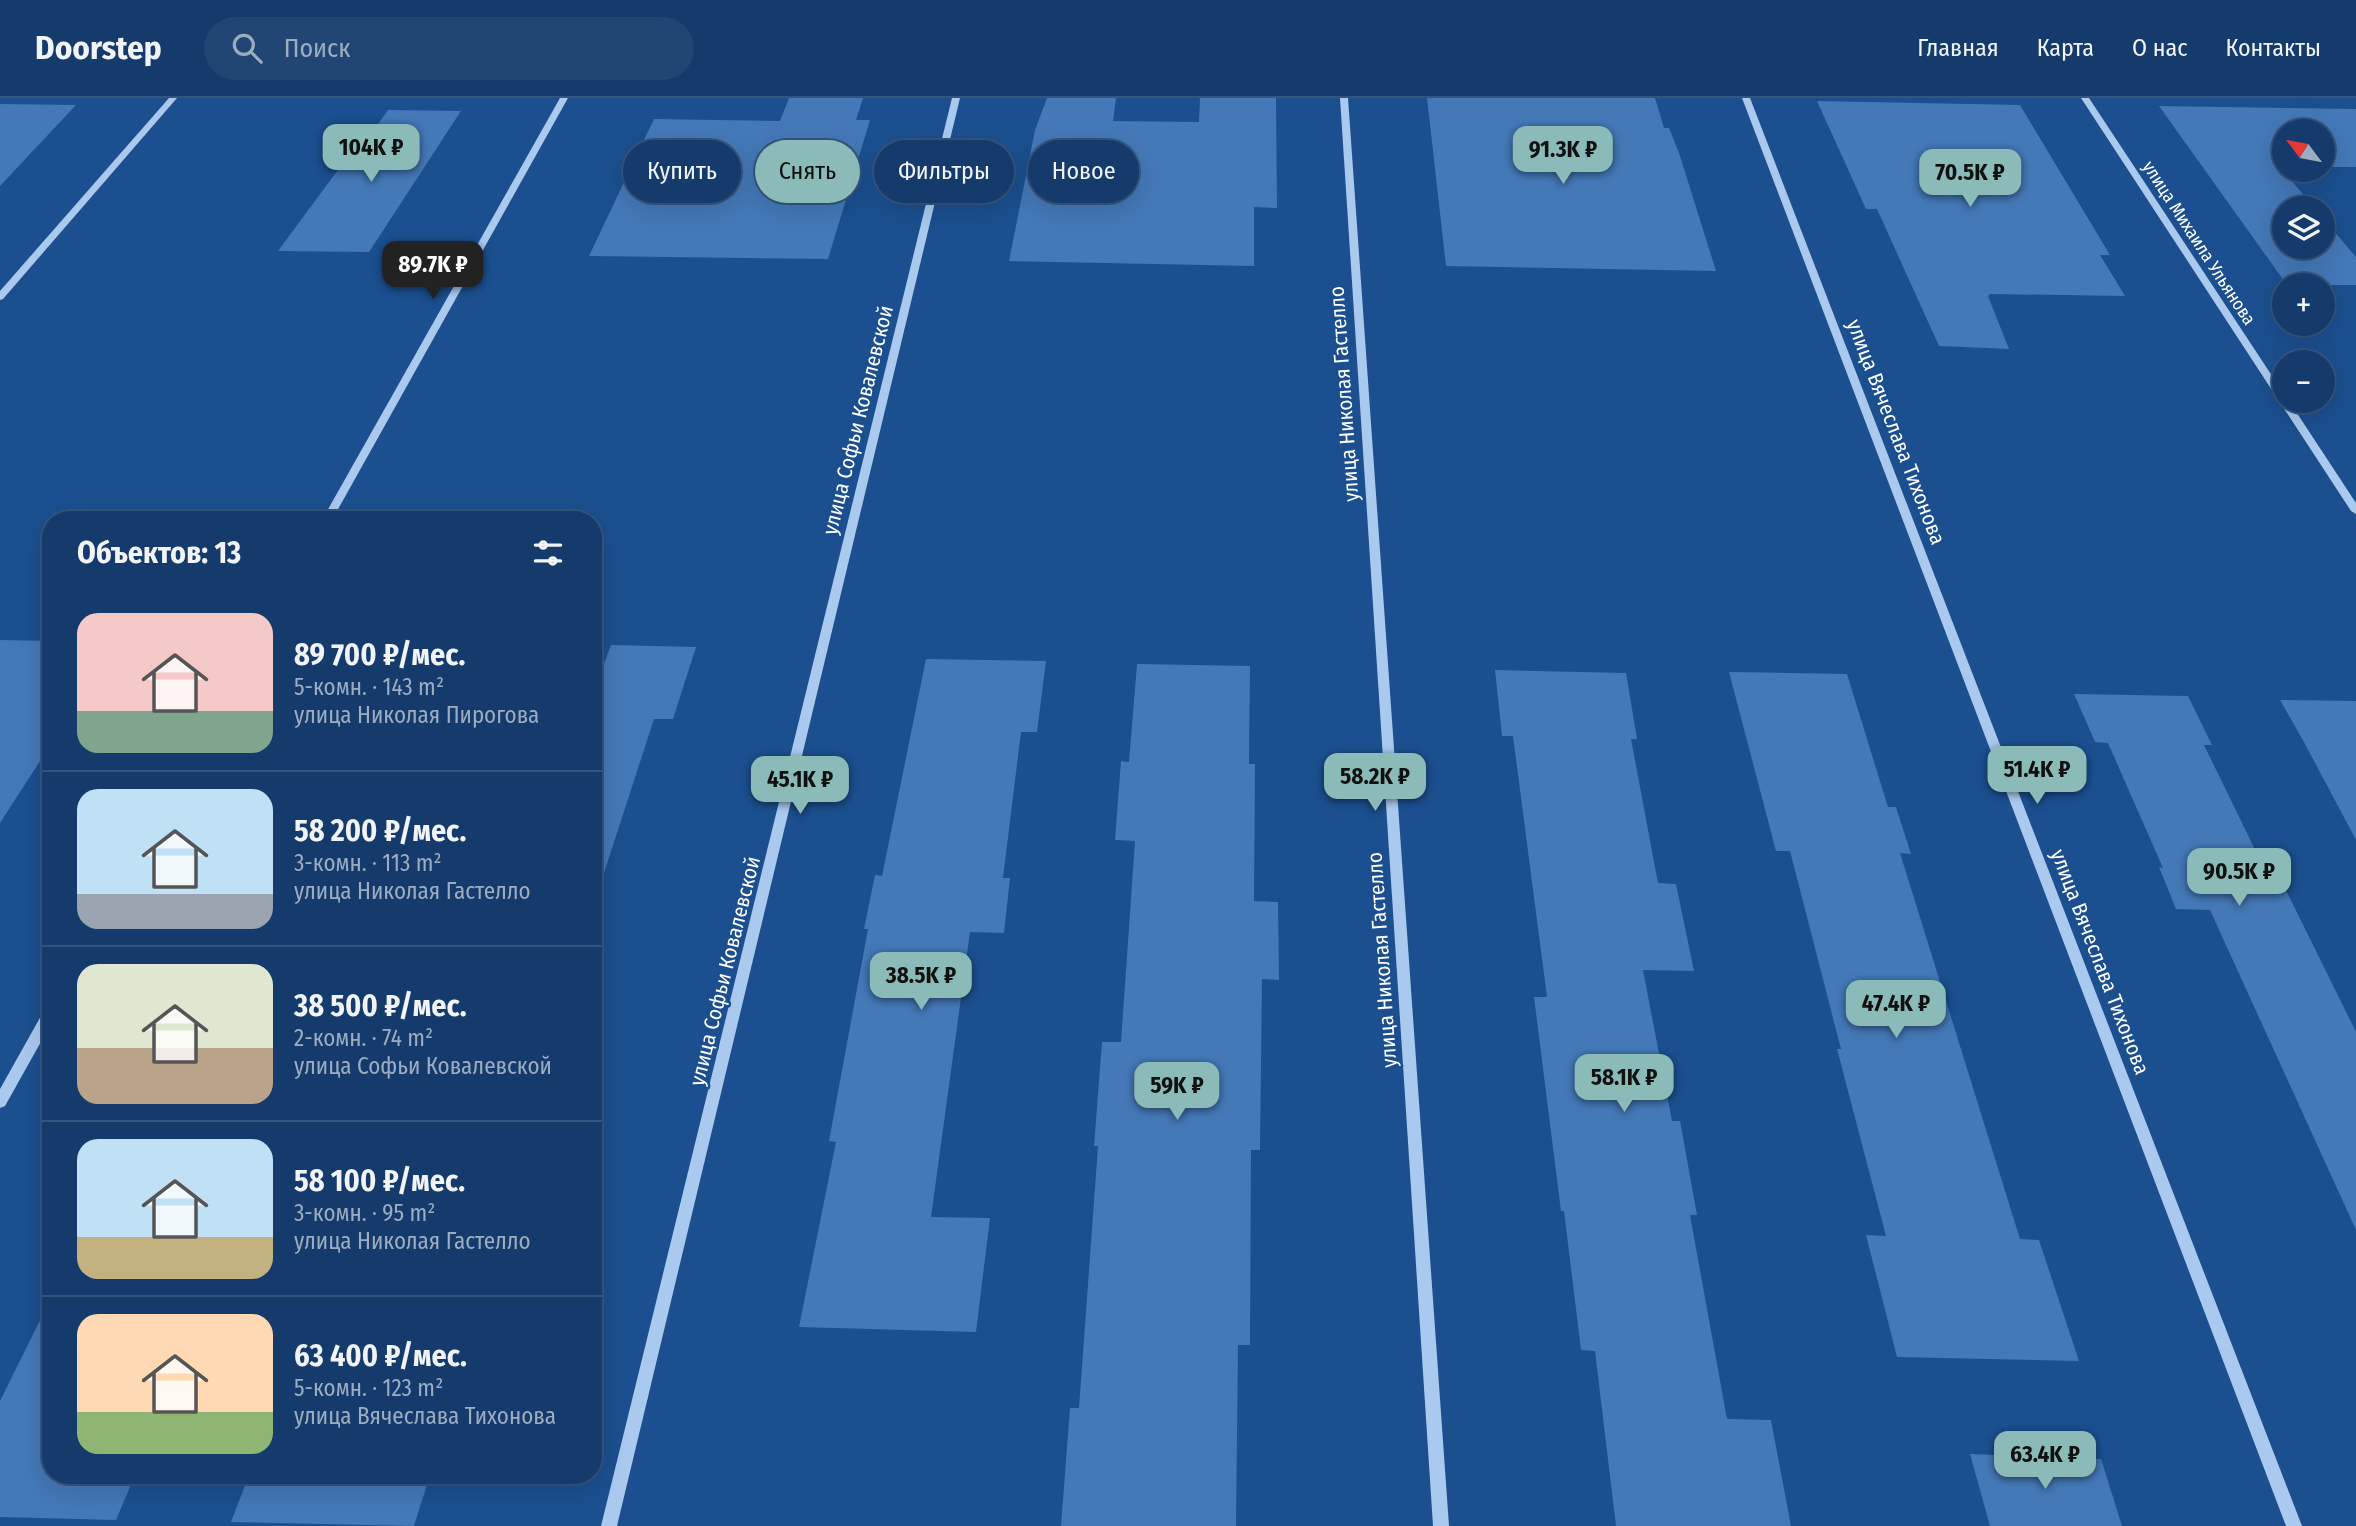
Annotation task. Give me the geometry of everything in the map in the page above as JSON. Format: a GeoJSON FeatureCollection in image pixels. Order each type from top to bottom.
{"type":"FeatureCollection","features":[{"type":"Feature","properties":{"kind":"street"},"geometry":{"type":"LineString","coordinates":[[0,297],[173,98]]}},
{"type":"Feature","properties":{"kind":"street"},"geometry":{"type":"LineString","coordinates":[[332,511],[564,98]]}},
{"type":"Feature","properties":{"kind":"street","name":"улица Софьи Ковалевской"},"geometry":{"type":"LineString","coordinates":[[609,1526],[956,98]]}},
{"type":"Feature","properties":{"kind":"street","name":"улица Николая Гастелло"},"geometry":{"type":"LineString","coordinates":[[1343,98],[1441,1526]]}},
{"type":"Feature","properties":{"kind":"street","name":"улица Вячеслава Тихонова"},"geometry":{"type":"LineString","coordinates":[[1746,98],[2294,1526]]}},
{"type":"Feature","properties":{"kind":"street","name":"улица Михаила Ульянова"},"geometry":{"type":"LineString","coordinates":[[2085,98],[2356,511]]}},
{"type":"Feature","properties":{"kind":"street"},"geometry":{"type":"LineString","coordinates":[[0,1102],[42,1027]]}},
{"type":"Feature","properties":{"kind":"building"},"geometry":{"type":"Polygon","coordinates":[[[789,98],[863,98],[856,120],[870,120],[860,153],[860,140],[755,140],[755,203],[845,203],[828,259],[589,256],[623,184],[623,203],[741,203],[741,140],[644,140],[654,119],[780,121],[789,98]]]}},
{"type":"Feature","properties":{"kind":"building"},"geometry":{"type":"Polygon","coordinates":[[[1047,98],[1116,98],[1113,121],[1199,122],[1200,98],[1276,98],[1277,208],[1254,207],[1254,266],[1009,261],[1028,165],[1028,203],[1139,203],[1139,140],[1033,140],[1047,98]]]}},
{"type":"Feature","properties":{"kind":"building"},"geometry":{"type":"Polygon","coordinates":[[[1427,98],[1655,98],[1664,128],[1669,128],[1680,156],[1716,271],[1446,266],[1427,98]]]}},
{"type":"Feature","properties":{"kind":"building"},"geometry":{"type":"Polygon","coordinates":[[[1817,101],[2020,105],[2110,255],[2100,255],[2125,296],[1990,294],[1988,296],[2009,349],[1939,346],[1877,209],[1866,209],[1817,101]]]}},
{"type":"Feature","properties":{"kind":"building"},"geometry":{"type":"Polygon","coordinates":[[[0,104],[76,105],[0,186],[0,104]]]}},
{"type":"Feature","properties":{"kind":"building"},"geometry":{"type":"Polygon","coordinates":[[[2159,106],[2356,109],[2356,167],[2335,167],[2335,119],[2272,119],[2272,182],[2293,182],[2305,196],[2272,196],[2272,259],[2335,259],[2335,232],[2356,257],[2356,285],[2335,285],[2335,273],[2278,273],[2159,106]]]}},
{"type":"Feature","properties":{"kind":"building"},"geometry":{"type":"Polygon","coordinates":[[[388,110],[461,111],[369,252],[278,251],[349,155],[356,155],[388,110]]]}},
{"type":"Feature","properties":{"kind":"building"},"geometry":{"type":"Polygon","coordinates":[[[0,640],[42,641],[42,758],[0,823],[0,640]]]}},
{"type":"Feature","properties":{"kind":"building"},"geometry":{"type":"Polygon","coordinates":[[[611,645],[696,647],[673,719],[654,719],[602,879],[602,669],[611,645]]]}},
{"type":"Feature","properties":{"kind":"building"},"geometry":{"type":"Polygon","coordinates":[[[926,659],[1046,661],[1037,732],[1021,732],[1003,878],[1010,878],[1004,933],[970,932],[931,1217],[990,1218],[976,1332],[799,1327],[836,1142],[829,1141],[868,929],[864,929],[875,875],[882,876],[926,659]]]}},
{"type":"Feature","properties":{"kind":"building"},"geometry":{"type":"Polygon","coordinates":[[[1137,664],[1250,666],[1249,764],[1255,764],[1254,901],[1278,902],[1279,980],[1262,979],[1260,1150],[1251,1150],[1250,1345],[1238,1345],[1236,1526],[1061,1526],[1070,1408],[1079,1408],[1098,1146],[1094,1146],[1102,1042],[1121,1042],[1135,841],[1115,840],[1121,761],[1129,762],[1137,664]]]}},
{"type":"Feature","properties":{"kind":"building"},"geometry":{"type":"Polygon","coordinates":[[[1495,670],[1626,673],[1637,739],[1631,739],[1658,883],[1676,884],[1694,971],[1643,970],[1672,1121],[1680,1121],[1697,1215],[1690,1215],[1727,1419],[1771,1420],[1791,1526],[1616,1526],[1595,1351],[1581,1350],[1564,1211],[1561,1211],[1534,997],[1547,997],[1513,736],[1502,736],[1495,670]]]}},
{"type":"Feature","properties":{"kind":"building"},"geometry":{"type":"Polygon","coordinates":[[[1729,672],[1847,674],[1888,807],[1896,807],[1911,854],[1900,853],[2020,1239],[2039,1240],[2079,1361],[1897,1357],[1866,1235],[1886,1236],[1837,1049],[1841,1049],[1790,851],[1776,851],[1729,672]]]}},
{"type":"Feature","properties":{"kind":"building"},"geometry":{"type":"Polygon","coordinates":[[[2074,694],[2188,696],[2212,745],[2204,745],[2265,870],[2276,870],[2356,1032],[2356,1230],[2210,910],[2176,909],[2159,867],[2163,868],[2108,743],[2095,742],[2074,694]]]}},
{"type":"Feature","properties":{"kind":"building"},"geometry":{"type":"Polygon","coordinates":[[[2280,700],[2356,701],[2356,840],[2305,744],[2280,700]]]}},
{"type":"Feature","properties":{"kind":"building"},"geometry":{"type":"Polygon","coordinates":[[[42,1316],[42,1484],[131,1484],[116,1520],[0,1517],[0,1401],[42,1316]]]}},
{"type":"Feature","properties":{"kind":"building"},"geometry":{"type":"Polygon","coordinates":[[[1970,1454],[2101,1459],[2122,1526],[1990,1526],[1970,1454]]]}},
{"type":"Feature","properties":{"kind":"building"},"geometry":{"type":"Polygon","coordinates":[[[246,1484],[427,1484],[414,1526],[231,1522],[246,1484]]]}}]}
